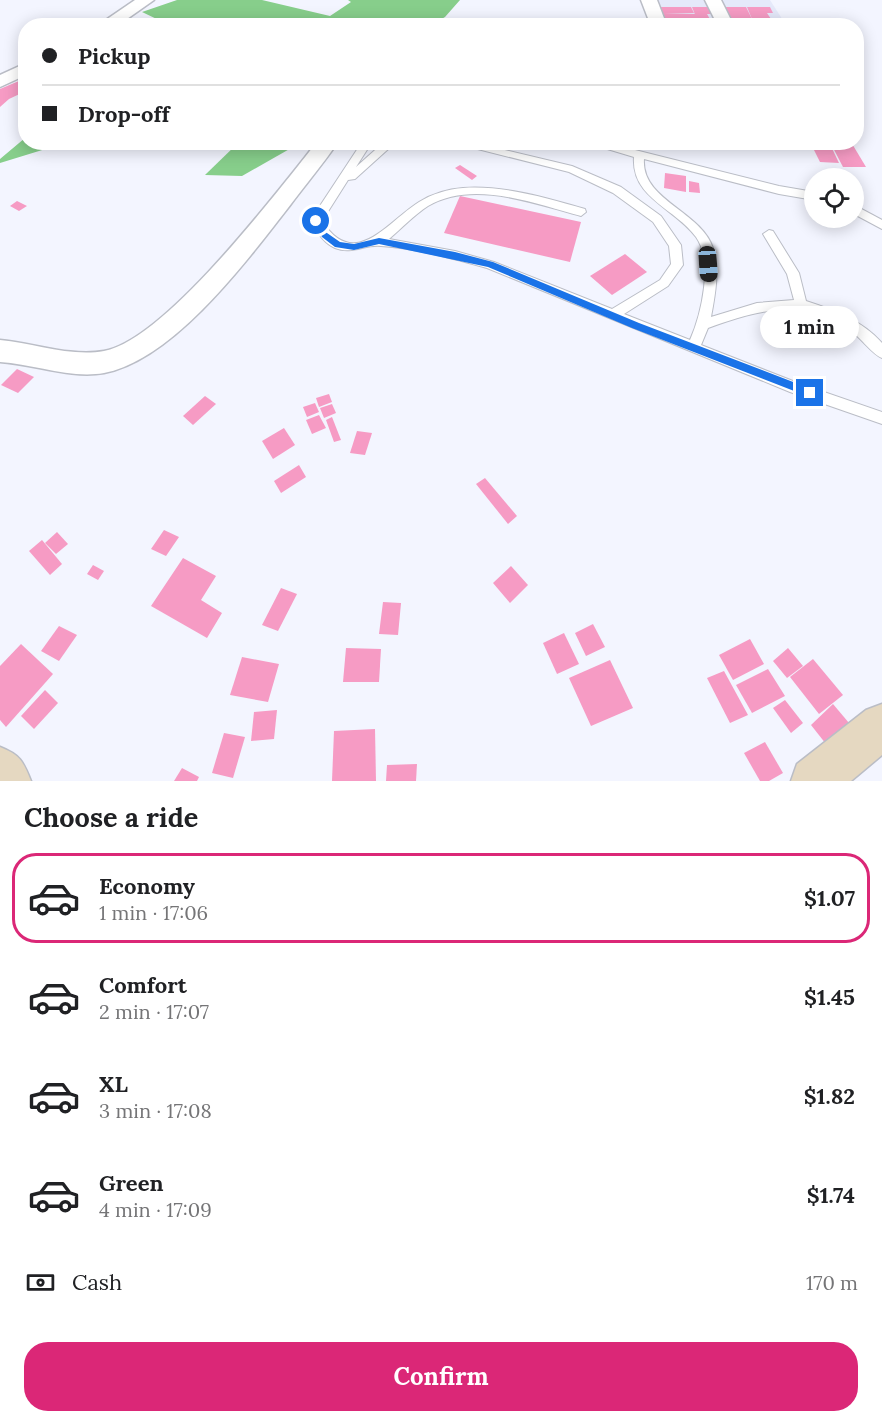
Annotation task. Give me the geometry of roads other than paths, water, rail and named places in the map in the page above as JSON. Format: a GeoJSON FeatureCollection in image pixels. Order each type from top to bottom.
{"type":"FeatureCollection","features":[{"type":"Feature","properties":{"kind":"street"},"geometry":{"type":"LineString","coordinates":[[118,18],[146,0]]}},
{"type":"Feature","properties":{"kind":"street"},"geometry":{"type":"LineString","coordinates":[[649,0],[656,18]]}},
{"type":"Feature","properties":{"kind":"street"},"geometry":{"type":"LineString","coordinates":[[713,0],[722,18]]}},
{"type":"Feature","properties":{"kind":"street"},"geometry":{"type":"LineString","coordinates":[[0,81],[18,72]]}},
{"type":"Feature","properties":{"kind":"street"},"geometry":{"type":"LineString","coordinates":[[0,351],[83,363],[117,358],[143,344],[177,317],[211,282],[321,150]]}},
{"type":"Feature","properties":{"kind":"street"},"geometry":{"type":"LineString","coordinates":[[814,781],[882,726]]}},
{"type":"Feature","properties":{"kind":"street"},"geometry":{"type":"LineString","coordinates":[[0,771],[8,781]]}},
{"type":"Feature","properties":{"kind":"lane"},"geometry":{"type":"LineString","coordinates":[[362,150],[316,221],[325,235],[338,245],[354,247],[379,241],[490,264],[795,388],[882,418]]}},
{"type":"Feature","properties":{"kind":"lane"},"geometry":{"type":"LineString","coordinates":[[322,210],[360,168],[382,150]]}},
{"type":"Feature","properties":{"kind":"lane"},"geometry":{"type":"LineString","coordinates":[[490,150],[572,169],[617,190],[657,219],[675,245],[677,265],[664,283],[612,315]]}},
{"type":"Feature","properties":{"kind":"lane"},"geometry":{"type":"LineString","coordinates":[[620,150],[804,194]]}},
{"type":"Feature","properties":{"kind":"lane"},"geometry":{"type":"LineString","coordinates":[[639,155],[638,171],[646,186],[692,225],[706,246],[709,302],[694,347]]}},
{"type":"Feature","properties":{"kind":"lane"},"geometry":{"type":"LineString","coordinates":[[379,241],[425,203],[456,191],[476,190],[581,212]]}},
{"type":"Feature","properties":{"kind":"lane"},"geometry":{"type":"LineString","coordinates":[[864,215],[882,225]]}},
{"type":"Feature","properties":{"kind":"lane"},"geometry":{"type":"LineString","coordinates":[[770,234],[793,273],[801,304]]}},
{"type":"Feature","properties":{"kind":"lane"},"geometry":{"type":"LineString","coordinates":[[703,325],[744,309],[801,304],[826,311],[863,331],[882,353]]}}]}
